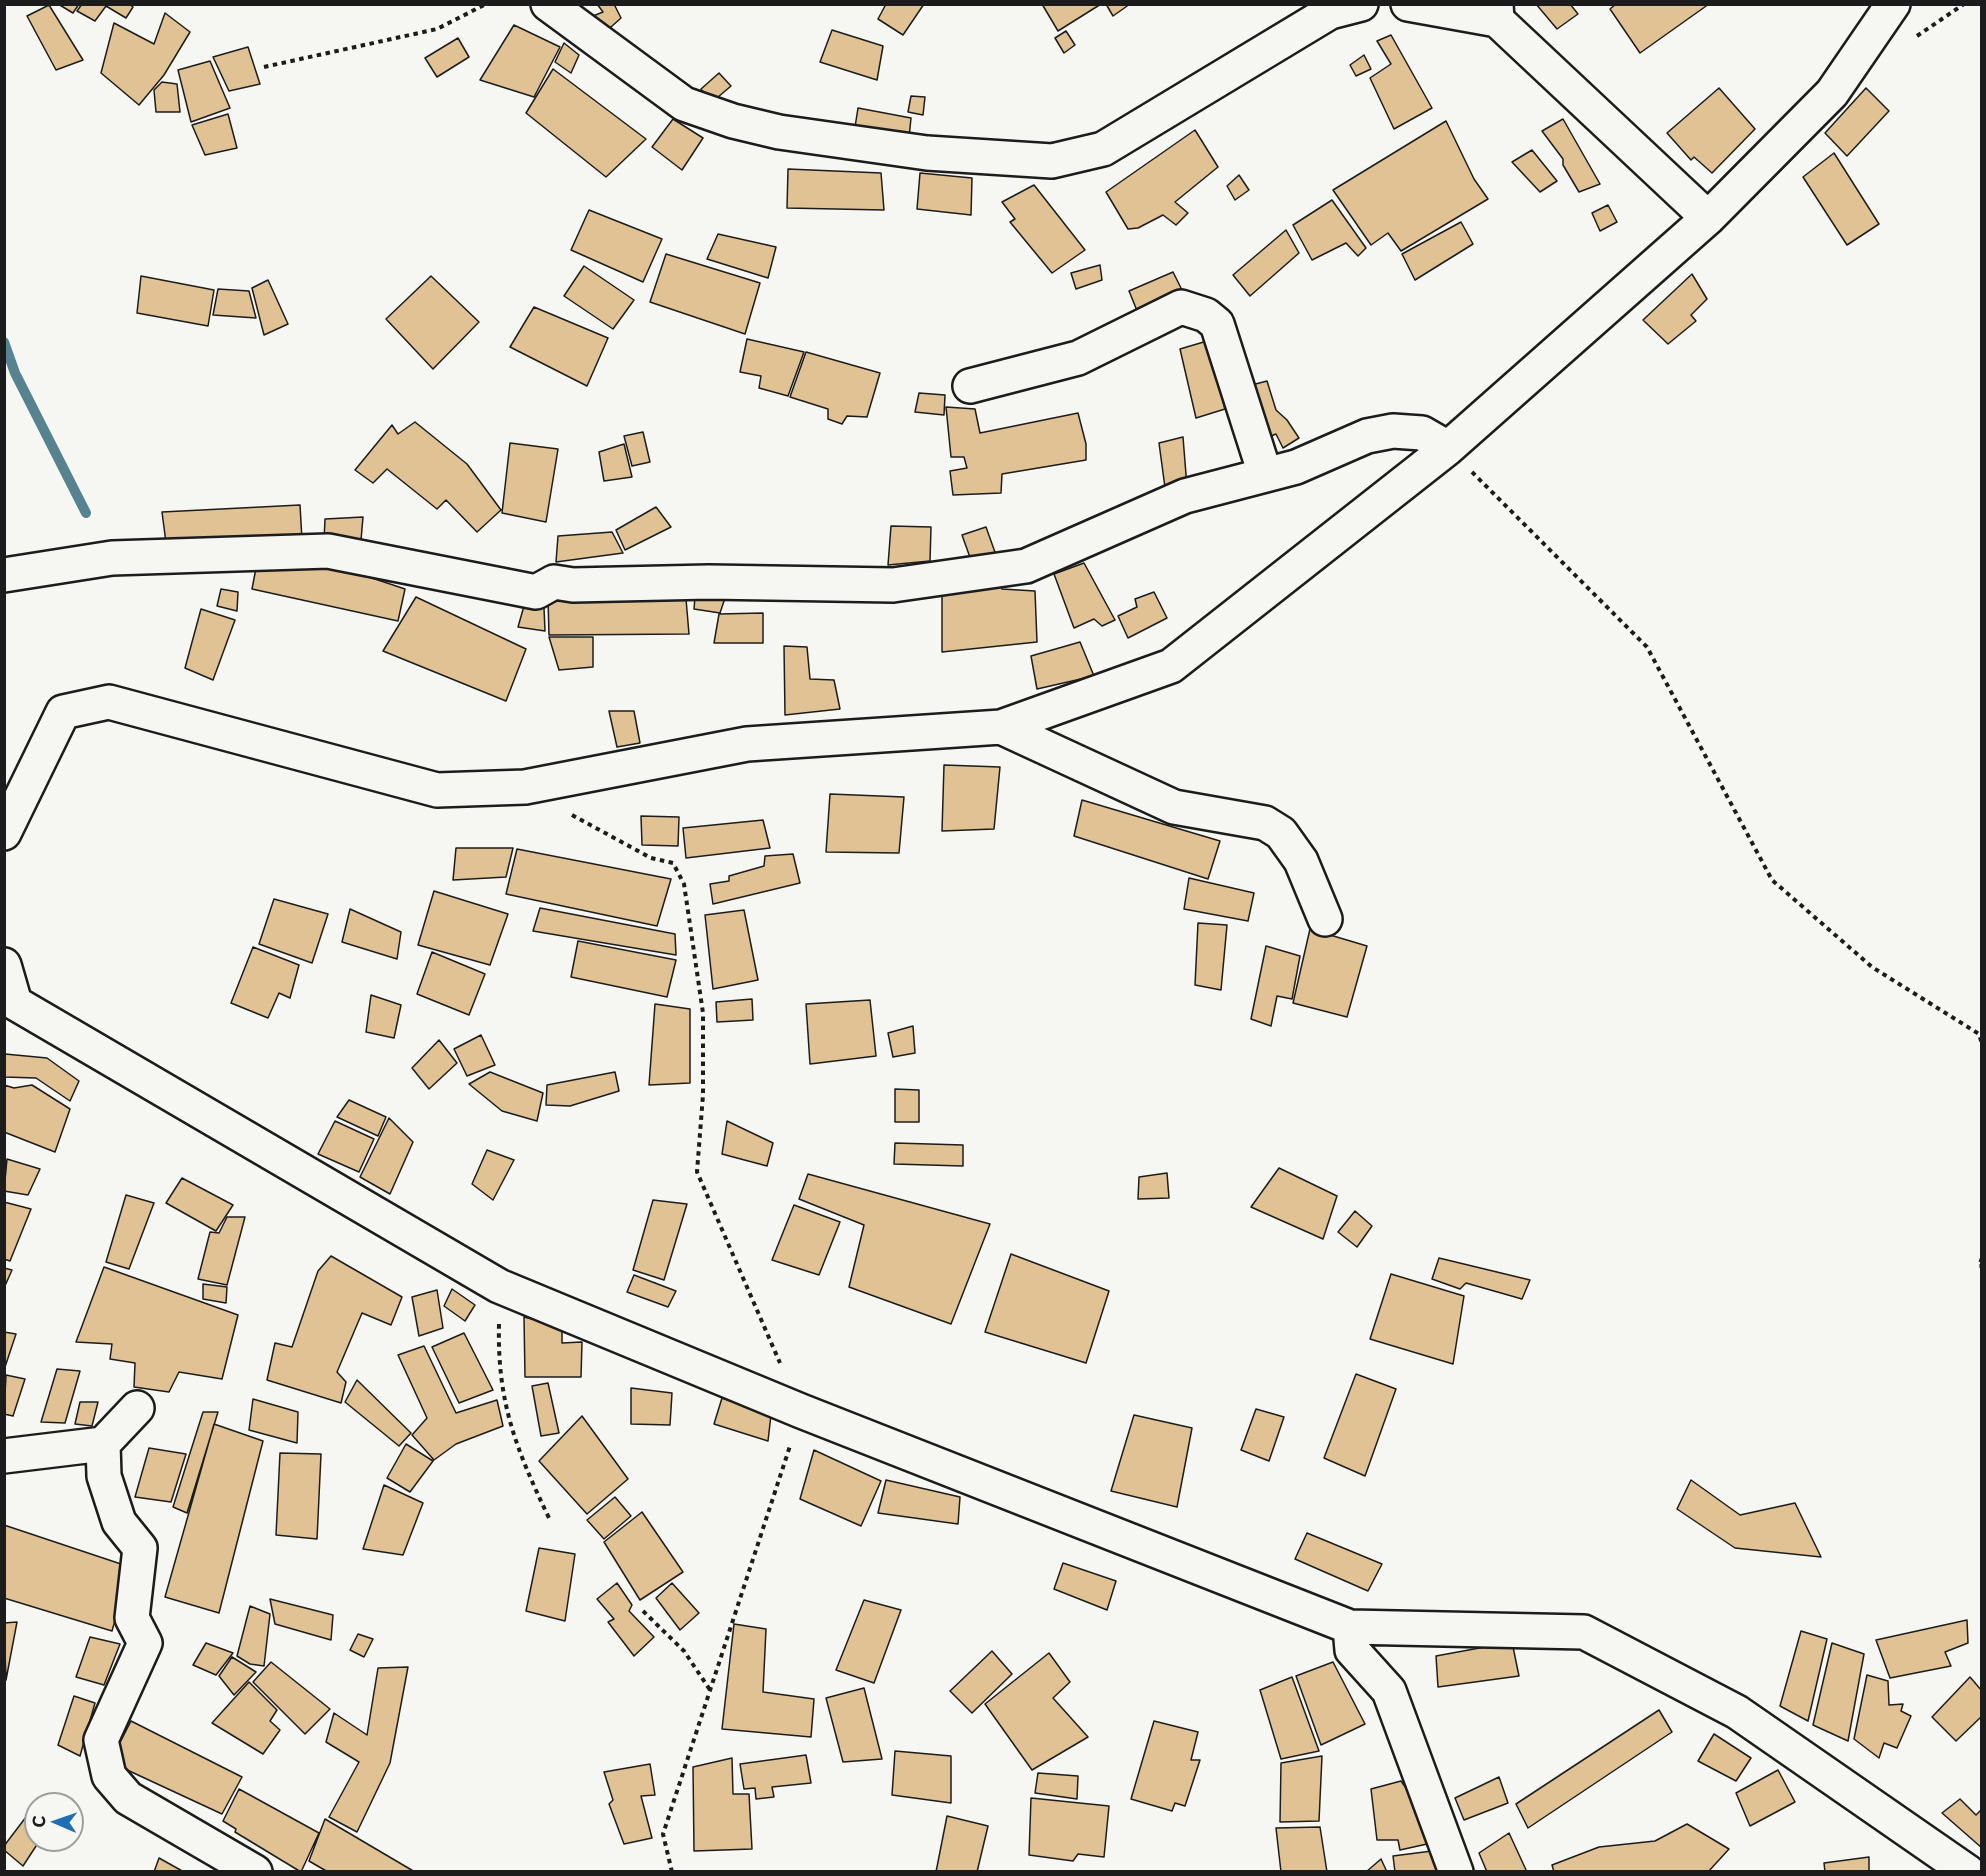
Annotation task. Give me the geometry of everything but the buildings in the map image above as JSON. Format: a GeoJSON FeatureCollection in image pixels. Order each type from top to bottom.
{"type":"FeatureCollection","features":[{"type":"Feature","properties":{"kind":"street"},"geometry":{"type":"LineString","coordinates":[[548,4],[684,104],[733,121],[779,132],[927,153],[1052,161],[1103,149],[1330,12],[1361,4]]}},
{"type":"Feature","properties":{"kind":"street"},"geometry":{"type":"LineString","coordinates":[[1408,4],[1496,12],[1708,218]]}},
{"type":"Feature","properties":{"kind":"street"},"geometry":{"type":"LineString","coordinates":[[4,833],[63,712],[109,702],[437,790],[525,787],[747,744],[1001,727],[1171,666],[1448,448],[1708,218],[1832,93],[1893,4]]}},
{"type":"Feature","properties":{"kind":"street"},"geometry":{"type":"LineString","coordinates":[[970,387],[1078,358],[1181,308],[1206,315],[1217,324],[1265,474]]}},
{"type":"Feature","properties":{"kind":"street"},"geometry":{"type":"LineString","coordinates":[[4,575],[112,558],[328,550],[536,592],[554,582],[573,585],[708,582],[893,585],[1026,566],[1185,496],[1296,467],[1367,436],[1393,431],[1422,433],[1448,448]]}},
{"type":"Feature","properties":{"kind":"street"},"geometry":{"type":"LineString","coordinates":[[1001,727],[1174,807],[1265,823],[1281,833],[1301,861],[1325,919]]}},
{"type":"Feature","properties":{"kind":"street"},"geometry":{"type":"LineString","coordinates":[[4,965],[10,1008],[499,1286],[801,1411],[1350,1627],[1584,1632],[1737,1712],[1968,1872]]}},
{"type":"Feature","properties":{"kind":"street"},"geometry":{"type":"LineString","coordinates":[[4,1456],[103,1444],[136,1408]]}},
{"type":"Feature","properties":{"kind":"street"},"geometry":{"type":"LineString","coordinates":[[103,1444],[104,1476],[119,1522],[140,1548],[132,1618],[145,1643],[101,1740],[109,1776],[128,1798],[255,1872]]}},
{"type":"Feature","properties":{"kind":"street"},"geometry":{"type":"LineString","coordinates":[[1350,1627],[1352,1650],[1389,1690],[1456,1872]]}},
{"type":"Feature","properties":{"kind":"path"},"geometry":{"type":"LineString","coordinates":[[264,67],[437,29],[486,4]]}},
{"type":"Feature","properties":{"kind":"path"},"geometry":{"type":"LineString","coordinates":[[1448,448],[1647,647],[1772,880],[1872,967],[1979,1034],[1982,1044]]}},
{"type":"Feature","properties":{"kind":"path"},"geometry":{"type":"LineString","coordinates":[[525,787],[651,858],[673,863],[684,884],[703,1013],[703,1095],[697,1172],[801,1411],[663,1834],[672,1872]]}},
{"type":"Feature","properties":{"kind":"path"},"geometry":{"type":"LineString","coordinates":[[1982,1258],[1979,1266],[1982,1266]]}},
{"type":"Feature","properties":{"kind":"path"},"geometry":{"type":"LineString","coordinates":[[499,1286],[498,1365],[508,1421],[525,1467],[549,1518]]}},
{"type":"Feature","properties":{"kind":"path"},"geometry":{"type":"LineString","coordinates":[[644,1611],[684,1651],[710,1690]]}},
{"type":"Feature","properties":{"kind":"waterway"},"geometry":{"type":"LineString","coordinates":[[4,342],[15,373],[86,513]]}}]}
